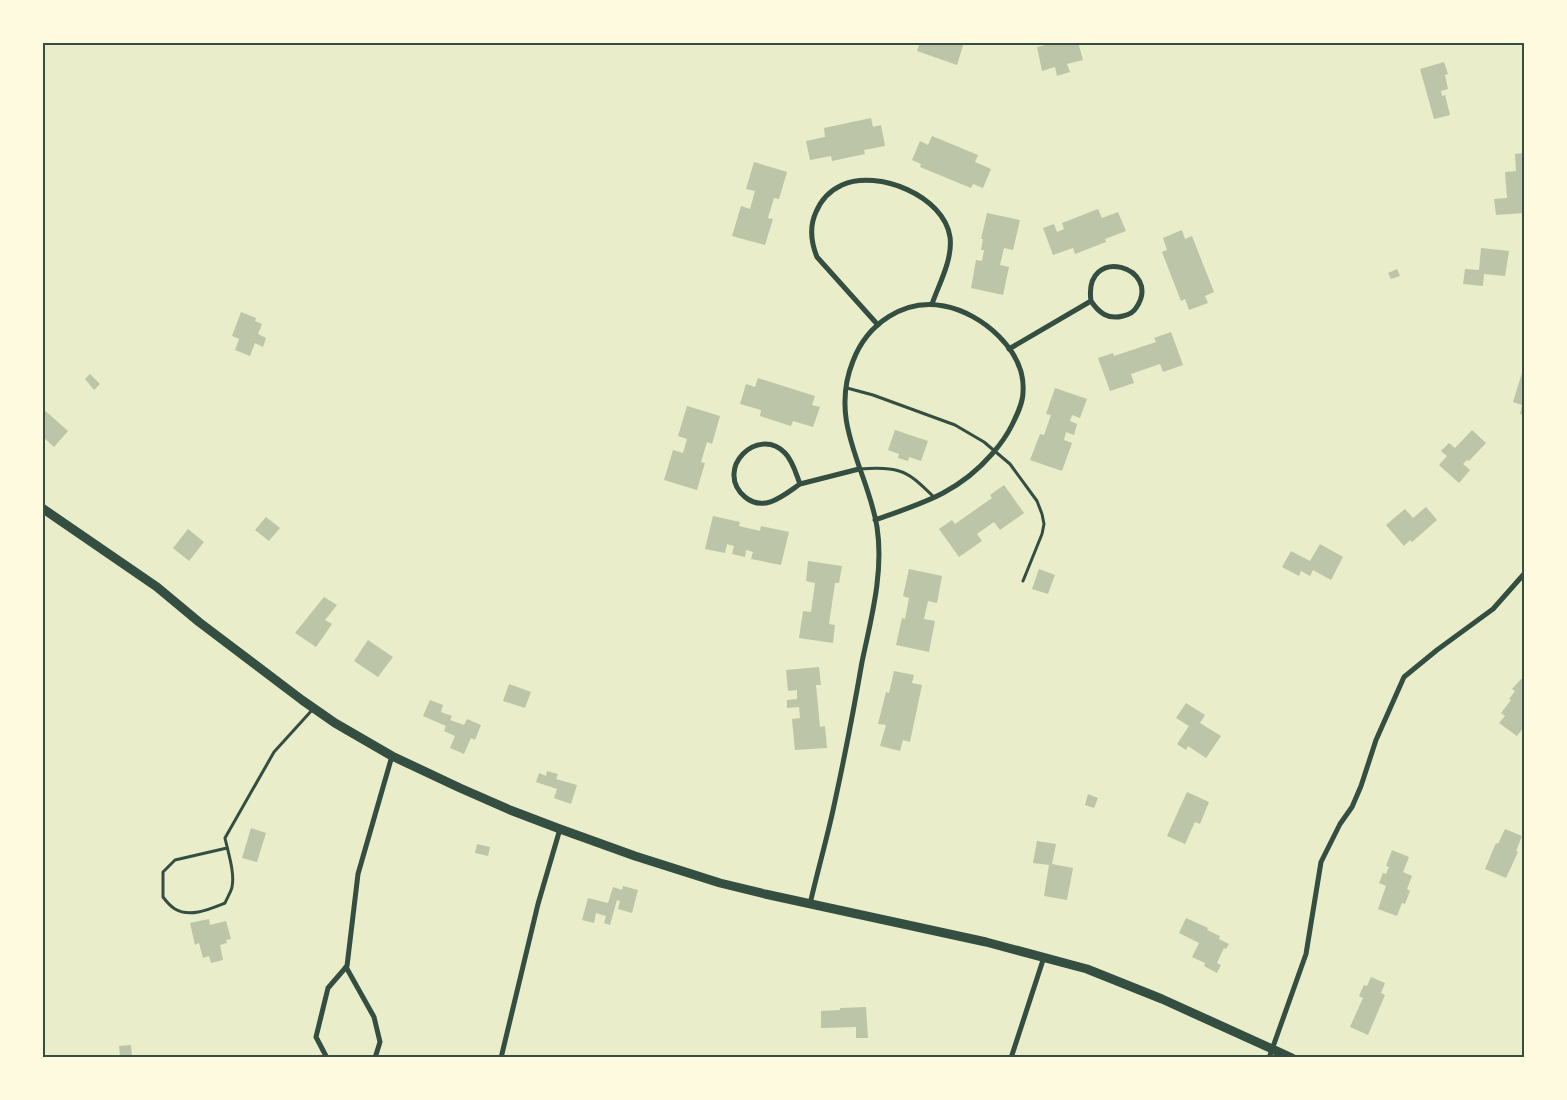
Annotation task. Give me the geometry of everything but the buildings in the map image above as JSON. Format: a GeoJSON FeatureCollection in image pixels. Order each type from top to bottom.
{"type":"FeatureCollection","features":[{"type":"Feature","properties":{"kind":"street"},"geometry":{"type":"LineString","coordinates":[[878,325],[817,257],[812,245],[811,232],[814,216],[821,201],[842,185],[873,180],[892,184],[914,193],[932,205],[943,216],[948,228],[950,252],[932,304]]}},
{"type":"Feature","properties":{"kind":"street"},"geometry":{"type":"LineString","coordinates":[[1114,266],[1125,267],[1135,274],[1141,285],[1141,297],[1135,309],[1129,314],[1116,318],[1105,316],[1097,310],[1091,301],[1090,290],[1094,278],[1103,269],[1114,266]]}},
{"type":"Feature","properties":{"kind":"street"},"geometry":{"type":"LineString","coordinates":[[1009,349],[1091,301]]}},
{"type":"Feature","properties":{"kind":"street"},"geometry":{"type":"LineString","coordinates":[[810,904],[835,801],[874,603],[879,567],[876,520],[851,444],[846,419],[847,388],[852,362],[860,347],[878,325],[891,315],[906,308],[932,304],[962,311],[975,318],[998,336],[1018,364],[1023,379],[1023,393],[1019,411],[1011,428],[995,451],[981,467],[964,481],[935,498],[876,520]]}},
{"type":"Feature","properties":{"kind":"street"},"geometry":{"type":"LineString","coordinates":[[800,484],[793,466],[785,453],[775,446],[763,444],[749,448],[738,459],[734,470],[735,483],[739,492],[750,501],[764,504],[778,499],[800,484],[859,469]]}},
{"type":"Feature","properties":{"kind":"street"},"geometry":{"type":"LineString","coordinates":[[42,508],[157,586],[199,622],[335,724],[392,756],[476,795],[635,856],[720,882],[810,904],[986,942],[1087,969],[1123,983],[1271,1053],[1292,1058]]}},
{"type":"Feature","properties":{"kind":"street"},"geometry":{"type":"LineString","coordinates":[[1271,1053],[1306,954],[1321,862],[1340,824],[1352,807],[1376,740],[1404,677],[1434,652],[1493,609],[1524,574]]}},
{"type":"Feature","properties":{"kind":"street"},"geometry":{"type":"LineString","coordinates":[[327,1058],[316,1037],[328,988],[346,968],[358,874],[392,756]]}},
{"type":"Feature","properties":{"kind":"street"},"geometry":{"type":"LineString","coordinates":[[501,1058],[538,904],[560,828]]}},
{"type":"Feature","properties":{"kind":"street"},"geometry":{"type":"LineString","coordinates":[[1011,1058],[1044,957]]}},
{"type":"Feature","properties":{"kind":"street"},"geometry":{"type":"LineString","coordinates":[[346,968],[374,1017],[380,1042],[375,1058]]}},
{"type":"Feature","properties":{"kind":"lane"},"geometry":{"type":"LineString","coordinates":[[847,388],[873,394],[955,425],[995,451],[1010,464],[1036,501],[1044,524],[1042,534],[1023,581]]}},
{"type":"Feature","properties":{"kind":"lane"},"geometry":{"type":"LineString","coordinates":[[859,469],[880,468],[899,470],[910,476],[935,498]]}},
{"type":"Feature","properties":{"kind":"lane"},"geometry":{"type":"LineString","coordinates":[[227,848],[175,860],[163,872],[163,897],[174,908],[186,913],[205,910],[225,903],[232,887],[232,872],[227,848],[224,838],[274,752],[313,708]]}}]}
